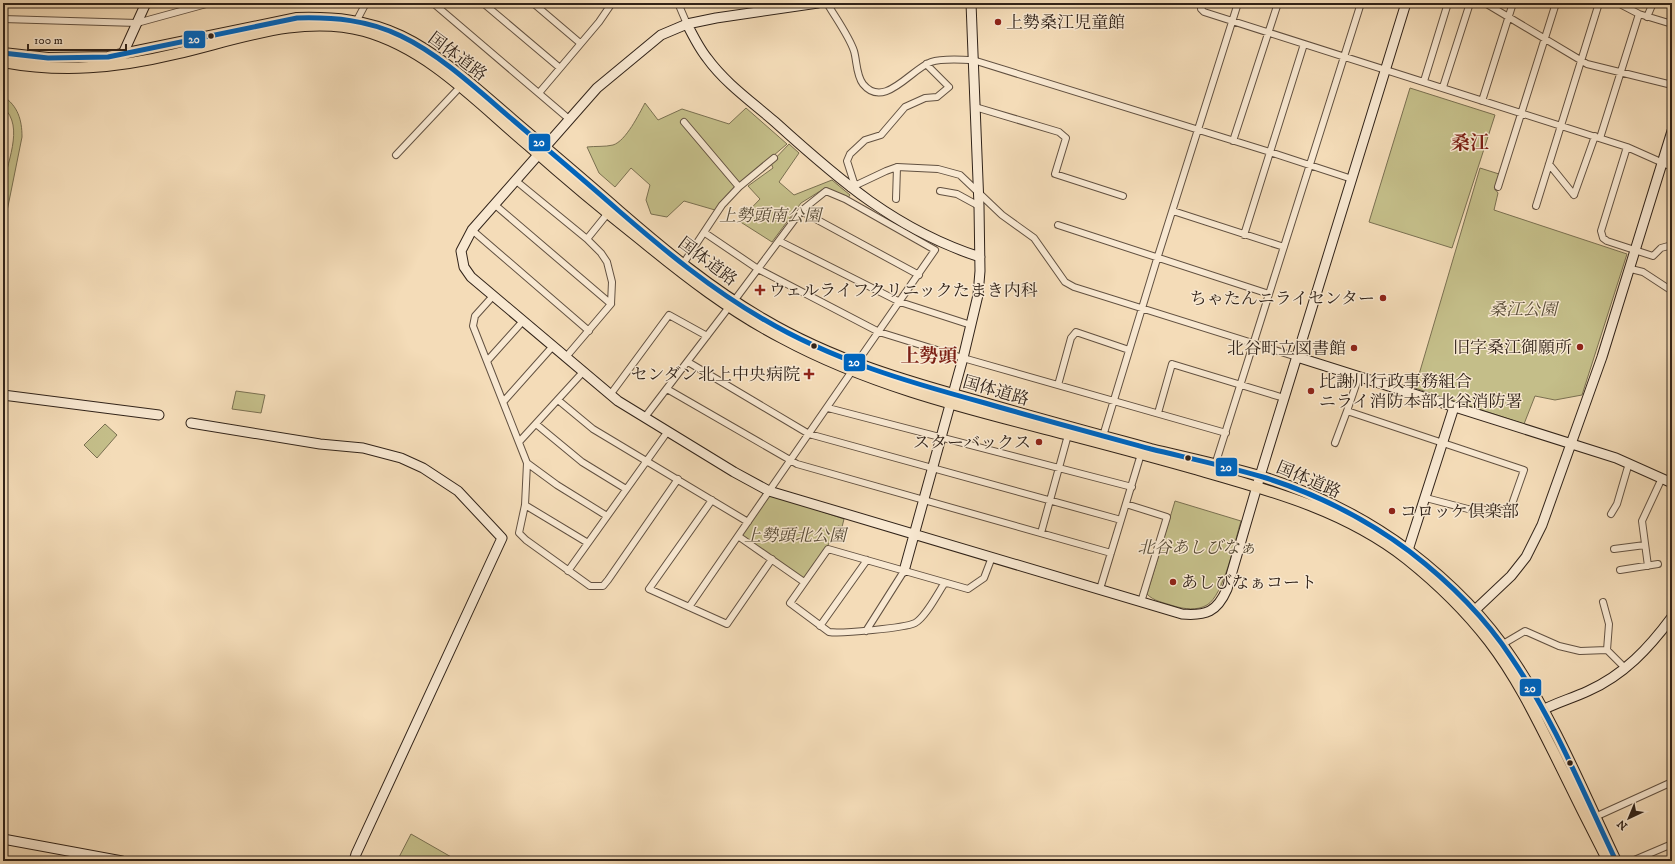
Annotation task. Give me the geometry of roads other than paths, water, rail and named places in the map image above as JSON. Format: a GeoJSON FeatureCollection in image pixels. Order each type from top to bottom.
{"type":"FeatureCollection","features":[{"type":"Feature","properties":{"kind":"main road","name":"国体道路"},"geometry":{"type":"LineString","coordinates":[[3,53],[26,57],[95,59],[122,55],[298,18],[321,17],[357,20],[391,32],[423,48],[491,102],[608,214],[676,269],[785,340],[854,367],[892,387],[951,399],[1260,476],[1308,494],[1345,512],[1380,531],[1408,550],[1437,574],[1475,610],[1503,644],[1595,817],[1616,861]]}},
{"type":"Feature","properties":{"kind":"main road","name":"国体道路"},"geometry":{"type":"LineString","coordinates":[[3,62],[53,69],[84,69],[118,66],[267,31],[298,26],[343,27],[383,37],[437,68],[731,304]]}},
{"type":"Feature","properties":{"kind":"main road","name":"国体道路"},"geometry":{"type":"LineString","coordinates":[[951,399],[1068,435],[1257,487],[1316,507],[1340,518],[1376,538],[1405,558],[1447,595],[1477,626],[1539,712],[1608,861]]}},
{"type":"Feature","properties":{"kind":"street"},"geometry":{"type":"LineString","coordinates":[[118,66],[146,3]]}},
{"type":"Feature","properties":{"kind":"street"},"geometry":{"type":"LineString","coordinates":[[3,19],[137,23],[199,4],[210,3]]}},
{"type":"Feature","properties":{"kind":"street"},"geometry":{"type":"LineString","coordinates":[[357,20],[366,3]]}},
{"type":"Feature","properties":{"kind":"street"},"geometry":{"type":"LineString","coordinates":[[433,3],[569,119]]}},
{"type":"Feature","properties":{"kind":"street"},"geometry":{"type":"LineString","coordinates":[[483,3],[560,68]]}},
{"type":"Feature","properties":{"kind":"street"},"geometry":{"type":"LineString","coordinates":[[533,3],[580,43]]}},
{"type":"Feature","properties":{"kind":"street"},"geometry":{"type":"LineString","coordinates":[[539,93],[599,22],[612,3]]}},
{"type":"Feature","properties":{"kind":"street"},"geometry":{"type":"LineString","coordinates":[[678,3],[686,24],[706,57],[720,73],[853,187],[887,214],[914,229],[958,250],[980,257]]}},
{"type":"Feature","properties":{"kind":"street"},"geometry":{"type":"LineString","coordinates":[[818,3],[686,24],[671,29],[654,40],[597,88],[472,230],[463,243],[461,251],[461,259],[470,276],[610,396],[734,472],[769,490],[915,535],[1100,588],[1141,602],[1182,614],[1192,615],[1205,613],[1216,606],[1227,590],[1260,476],[1406,3]]}},
{"type":"Feature","properties":{"kind":"street"},"geometry":{"type":"LineString","coordinates":[[827,3],[854,50],[863,83],[873,92],[886,92],[897,86],[918,68],[932,62],[947,60],[973,60],[1352,179]]}},
{"type":"Feature","properties":{"kind":"street"},"geometry":{"type":"LineString","coordinates":[[866,631],[904,572],[942,437],[978,296],[980,257],[979,193],[971,3]]}},
{"type":"Feature","properties":{"kind":"street"},"geometry":{"type":"LineString","coordinates":[[1201,3],[1201,9],[1204,12],[1232,22],[1561,125],[1627,147],[1672,167]]}},
{"type":"Feature","properties":{"kind":"street"},"geometry":{"type":"LineString","coordinates":[[1103,436],[1157,258],[1238,3]]}},
{"type":"Feature","properties":{"kind":"street"},"geometry":{"type":"LineString","coordinates":[[1233,141],[1278,3]]}},
{"type":"Feature","properties":{"kind":"street"},"geometry":{"type":"LineString","coordinates":[[1215,465],[1361,3]]}},
{"type":"Feature","properties":{"kind":"street"},"geometry":{"type":"LineString","coordinates":[[1424,81],[1448,3]]}},
{"type":"Feature","properties":{"kind":"street"},"geometry":{"type":"LineString","coordinates":[[1443,88],[1470,3]]}},
{"type":"Feature","properties":{"kind":"street"},"geometry":{"type":"LineString","coordinates":[[1485,3],[1581,61],[1620,73],[1672,84]]}},
{"type":"Feature","properties":{"kind":"street"},"geometry":{"type":"LineString","coordinates":[[1482,101],[1513,3]]}},
{"type":"Feature","properties":{"kind":"street"},"geometry":{"type":"LineString","coordinates":[[1498,187],[1556,3]]}},
{"type":"Feature","properties":{"kind":"street"},"geometry":{"type":"LineString","coordinates":[[1536,206],[1598,3]]}},
{"type":"Feature","properties":{"kind":"street"},"geometry":{"type":"LineString","coordinates":[[1618,3],[1638,14],[1672,24]]}},
{"type":"Feature","properties":{"kind":"street"},"geometry":{"type":"LineString","coordinates":[[1647,17],[1653,3]]}},
{"type":"Feature","properties":{"kind":"street"},"geometry":{"type":"LineString","coordinates":[[1549,164],[1574,196],[1620,73],[1638,14]]}},
{"type":"Feature","properties":{"kind":"street"},"geometry":{"type":"LineString","coordinates":[[1244,235],[1304,44]]}},
{"type":"Feature","properties":{"kind":"street"},"geometry":{"type":"LineString","coordinates":[[853,187],[848,161],[850,154],[865,140],[881,135],[905,107],[925,98],[937,97],[949,87],[926,64]]}},
{"type":"Feature","properties":{"kind":"street"},"geometry":{"type":"LineString","coordinates":[[396,155],[460,87]]}},
{"type":"Feature","properties":{"kind":"street"},"geometry":{"type":"LineString","coordinates":[[975,107],[1060,132],[1066,138],[1055,174],[1123,196]]}},
{"type":"Feature","properties":{"kind":"street"},"geometry":{"type":"LineString","coordinates":[[684,122],[739,187]]}},
{"type":"Feature","properties":{"kind":"street"},"geometry":{"type":"LineString","coordinates":[[1475,610],[1504,584],[1526,557],[1542,526],[1572,445],[1631,269],[1672,131]]}},
{"type":"Feature","properties":{"kind":"street"},"geometry":{"type":"LineString","coordinates":[[1627,147],[1601,232],[1603,238],[1607,241],[1653,256],[1661,248],[1672,245]]}},
{"type":"Feature","properties":{"kind":"street"},"geometry":{"type":"LineString","coordinates":[[683,264],[705,233],[722,205],[739,187],[774,158]]}},
{"type":"Feature","properties":{"kind":"street"},"geometry":{"type":"LineString","coordinates":[[853,187],[897,167],[938,169],[960,175],[1002,215],[1034,238],[1065,282],[1074,287],[1359,376],[1628,463],[1672,483]]}},
{"type":"Feature","properties":{"kind":"street"},"geometry":{"type":"LineString","coordinates":[[896,199],[897,167]]}},
{"type":"Feature","properties":{"kind":"street"},"geometry":{"type":"LineString","coordinates":[[515,180],[587,239],[601,253],[607,262],[612,282],[611,304],[566,358]]}},
{"type":"Feature","properties":{"kind":"street"},"geometry":{"type":"LineString","coordinates":[[644,418],[688,362],[801,211],[826,191],[845,199],[934,250],[919,275],[854,367],[828,408],[769,490],[689,607]]}},
{"type":"Feature","properties":{"kind":"street"},"geometry":{"type":"LineString","coordinates":[[940,191],[957,194],[979,206]]}},
{"type":"Feature","properties":{"kind":"street"},"geometry":{"type":"LineString","coordinates":[[494,204],[611,304]]}},
{"type":"Feature","properties":{"kind":"street"},"geometry":{"type":"LineString","coordinates":[[801,211],[919,275]]}},
{"type":"Feature","properties":{"kind":"street"},"geometry":{"type":"LineString","coordinates":[[1173,211],[1284,248]]}},
{"type":"Feature","properties":{"kind":"street"},"geometry":{"type":"LineString","coordinates":[[587,239],[608,214]]}},
{"type":"Feature","properties":{"kind":"street"},"geometry":{"type":"LineString","coordinates":[[1058,225],[1268,294]]}},
{"type":"Feature","properties":{"kind":"street"},"geometry":{"type":"LineString","coordinates":[[472,230],[589,331]]}},
{"type":"Feature","properties":{"kind":"street"},"geometry":{"type":"LineString","coordinates":[[705,233],[758,269],[879,332],[963,358],[1226,433]]}},
{"type":"Feature","properties":{"kind":"street"},"geometry":{"type":"LineString","coordinates":[[779,241],[900,302],[971,325]]}},
{"type":"Feature","properties":{"kind":"street"},"geometry":{"type":"LineString","coordinates":[[1631,269],[1643,272],[1672,291]]}},
{"type":"Feature","properties":{"kind":"street"},"geometry":{"type":"LineString","coordinates":[[493,296],[473,320],[476,337],[488,360],[527,462],[524,505],[519,528],[522,536],[587,585],[603,586],[678,479]]}},
{"type":"Feature","properties":{"kind":"street"},"geometry":{"type":"LineString","coordinates":[[610,396],[669,315],[707,336]]}},
{"type":"Feature","properties":{"kind":"street"},"geometry":{"type":"LineString","coordinates":[[488,360],[523,321]]}},
{"type":"Feature","properties":{"kind":"street"},"geometry":{"type":"LineString","coordinates":[[1058,385],[1071,338],[1076,332],[1129,350]]}},
{"type":"Feature","properties":{"kind":"street"},"geometry":{"type":"LineString","coordinates":[[504,402],[553,346]]}},
{"type":"Feature","properties":{"kind":"street"},"geometry":{"type":"LineString","coordinates":[[688,362],[809,434],[1121,520]]}},
{"type":"Feature","properties":{"kind":"street"},"geometry":{"type":"LineString","coordinates":[[1158,413],[1172,364],[1284,398]]}},
{"type":"Feature","properties":{"kind":"street"},"geometry":{"type":"LineString","coordinates":[[519,442],[583,372]]}},
{"type":"Feature","properties":{"kind":"street"},"geometry":{"type":"LineString","coordinates":[[1335,443],[1359,376]]}},
{"type":"Feature","properties":{"kind":"street"},"geometry":{"type":"LineString","coordinates":[[667,388],[790,460],[924,501],[1111,553]]}},
{"type":"Feature","properties":{"kind":"street"},"geometry":{"type":"LineString","coordinates":[[3,395],[159,415]]}},
{"type":"Feature","properties":{"kind":"street"},"geometry":{"type":"LineString","coordinates":[[558,400],[593,429],[748,522]]}},
{"type":"Feature","properties":{"kind":"street"},"geometry":{"type":"LineString","coordinates":[[1408,550],[1426,498],[1454,407]]}},
{"type":"Feature","properties":{"kind":"street"},"geometry":{"type":"LineString","coordinates":[[828,408],[1132,487]]}},
{"type":"Feature","properties":{"kind":"street"},"geometry":{"type":"LineString","coordinates":[[1347,411],[1524,470],[1511,507],[1507,511],[1468,509],[1426,498]]}},
{"type":"Feature","properties":{"kind":"street"},"geometry":{"type":"LineString","coordinates":[[191,423],[320,444],[363,448],[402,458],[424,468],[458,491],[502,538],[416,721],[354,861]]}},
{"type":"Feature","properties":{"kind":"street"},"geometry":{"type":"LineString","coordinates":[[536,424],[582,462],[626,489]]}},
{"type":"Feature","properties":{"kind":"street"},"geometry":{"type":"LineString","coordinates":[[568,571],[668,431]]}},
{"type":"Feature","properties":{"kind":"street"},"geometry":{"type":"LineString","coordinates":[[1040,533],[1068,435]]}},
{"type":"Feature","properties":{"kind":"street"},"geometry":{"type":"LineString","coordinates":[[1100,588],[1141,454]]}},
{"type":"Feature","properties":{"kind":"street"},"geometry":{"type":"LineString","coordinates":[[527,462],[557,485],[607,516]]}},
{"type":"Feature","properties":{"kind":"street"},"geometry":{"type":"LineString","coordinates":[[1611,514],[1617,504],[1628,463]]}},
{"type":"Feature","properties":{"kind":"street"},"geometry":{"type":"LineString","coordinates":[[1648,566],[1642,521],[1662,478]]}},
{"type":"Feature","properties":{"kind":"street"},"geometry":{"type":"LineString","coordinates":[[712,500],[649,589],[727,624],[772,559]]}},
{"type":"Feature","properties":{"kind":"street"},"geometry":{"type":"LineString","coordinates":[[1126,504],[1167,517],[1141,602]]}},
{"type":"Feature","properties":{"kind":"street"},"geometry":{"type":"LineString","coordinates":[[524,505],[588,543]]}},
{"type":"Feature","properties":{"kind":"street"},"geometry":{"type":"LineString","coordinates":[[738,536],[804,582]]}},
{"type":"Feature","properties":{"kind":"street"},"geometry":{"type":"LineString","coordinates":[[1614,549],[1645,545]]}},
{"type":"Feature","properties":{"kind":"street"},"geometry":{"type":"LineString","coordinates":[[944,584],[922,618],[915,623],[866,631],[837,634],[829,632],[790,603],[828,549],[944,584],[968,589],[984,578],[992,557]]}},
{"type":"Feature","properties":{"kind":"street"},"geometry":{"type":"LineString","coordinates":[[820,626],[867,560]]}},
{"type":"Feature","properties":{"kind":"street"},"geometry":{"type":"LineString","coordinates":[[1620,570],[1658,564]]}},
{"type":"Feature","properties":{"kind":"street"},"geometry":{"type":"LineString","coordinates":[[1603,602],[1609,624],[1607,650]]}},
{"type":"Feature","properties":{"kind":"street"},"geometry":{"type":"LineString","coordinates":[[1539,712],[1601,685],[1625,668],[1649,647],[1672,617]]}},
{"type":"Feature","properties":{"kind":"street"},"geometry":{"type":"LineString","coordinates":[[1503,644],[1525,632],[1559,646],[1580,651],[1607,650],[1625,668]]}},
{"type":"Feature","properties":{"kind":"street"},"geometry":{"type":"LineString","coordinates":[[1595,817],[1672,782]]}},
{"type":"Feature","properties":{"kind":"street"},"geometry":{"type":"LineString","coordinates":[[3,839],[122,861]]}},
{"type":"Feature","properties":{"kind":"street"},"geometry":{"type":"LineString","coordinates":[[1632,861],[1672,844]]}},
{"type":"Feature","properties":{"kind":"place","name":"上勢桑江児童館"},"geometry":{"type":"Point","coordinates":[998,22]}},
{"type":"Feature","properties":{"kind":"place","name":"ウェルライフクリニックたまき内科"},"geometry":{"type":"Point","coordinates":[760,290]}},
{"type":"Feature","properties":{"kind":"place","name":"ちゃたんニライセンター"},"geometry":{"type":"Point","coordinates":[1383,298]}},
{"type":"Feature","properties":{"kind":"place","name":"旧字桑江御願所"},"geometry":{"type":"Point","coordinates":[1580,347]}},
{"type":"Feature","properties":{"kind":"place","name":"北谷町立図書館"},"geometry":{"type":"Point","coordinates":[1354,348]}},
{"type":"Feature","properties":{"kind":"place","name":"センダン北上中央病院"},"geometry":{"type":"Point","coordinates":[809,374]}},
{"type":"Feature","properties":{"kind":"place","name":"比謝川行政事務組合 ニライ消防本部北谷消防署"},"geometry":{"type":"Point","coordinates":[1311,391]}},
{"type":"Feature","properties":{"kind":"place","name":"スターバックス"},"geometry":{"type":"Point","coordinates":[1039,442]}},
{"type":"Feature","properties":{"kind":"place","name":"コロッケ倶楽部"},"geometry":{"type":"Point","coordinates":[1392,511]}},
{"type":"Feature","properties":{"kind":"place","name":"あしびなぁコート"},"geometry":{"type":"Point","coordinates":[1173,582]}},
{"type":"Feature","properties":{"kind":"district","name":"桑江"},"geometry":{"type":"Point","coordinates":[1470,142]}},
{"type":"Feature","properties":{"kind":"district","name":"上勢頭"},"geometry":{"type":"Point","coordinates":[929,355]}},
{"type":"Feature","properties":{"kind":"park label","name":"上勢頭南公園"},"geometry":{"type":"Point","coordinates":[770,215]}},
{"type":"Feature","properties":{"kind":"park label","name":"桑江公園"},"geometry":{"type":"Point","coordinates":[1523,309]}},
{"type":"Feature","properties":{"kind":"park label","name":"上勢頭北公園"},"geometry":{"type":"Point","coordinates":[795,535]}},
{"type":"Feature","properties":{"kind":"park label","name":"北谷あしびなぁ"},"geometry":{"type":"Point","coordinates":[1197,547]}}]}
